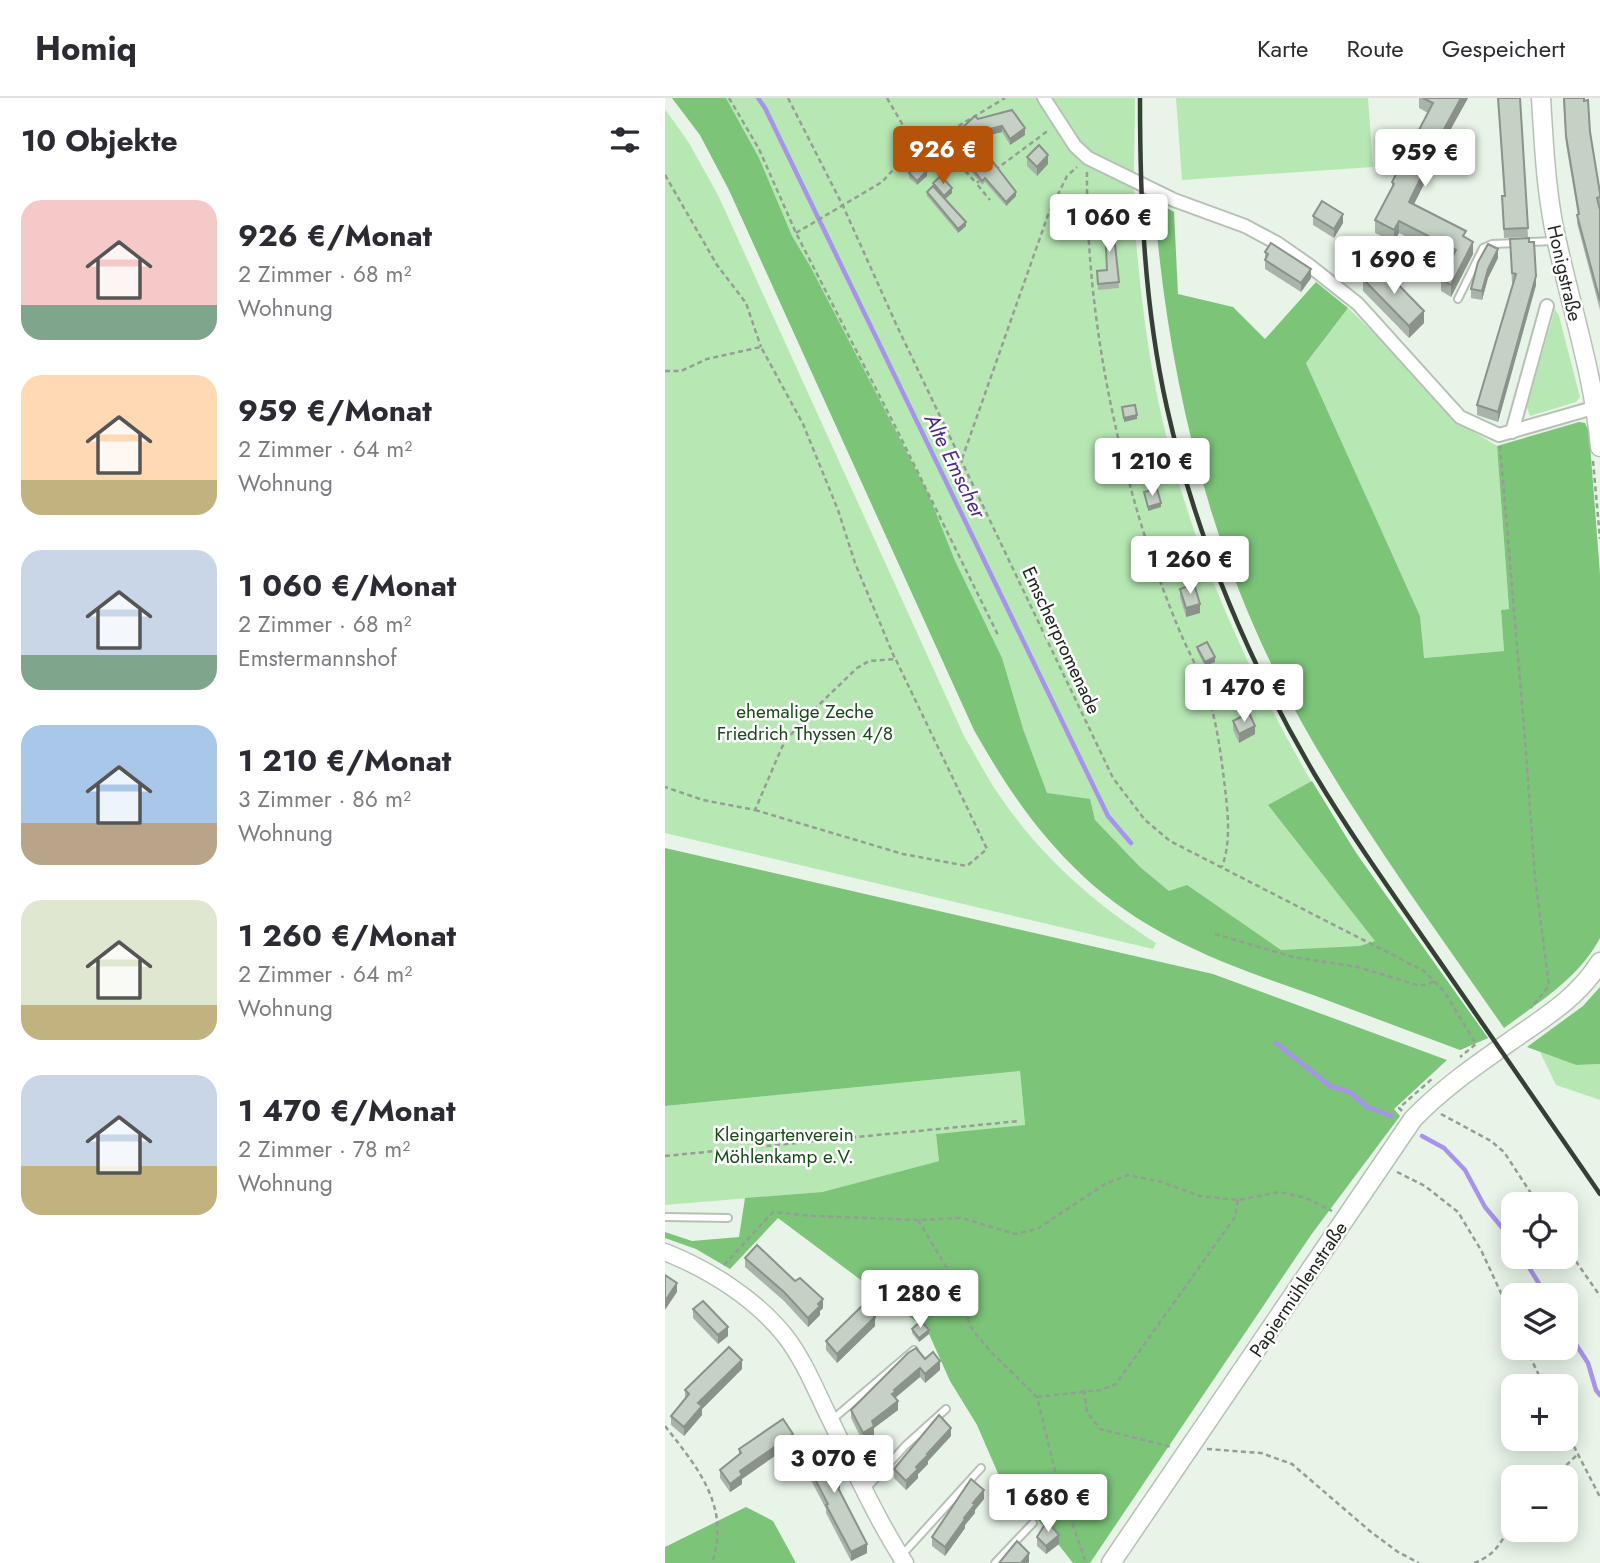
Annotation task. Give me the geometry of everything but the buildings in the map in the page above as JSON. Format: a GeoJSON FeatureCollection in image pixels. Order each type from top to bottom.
{"type":"FeatureCollection","features":[{"type":"Feature","properties":{"kind":"main road","name":"Honigstraße"},"geometry":{"type":"LineString","coordinates":[[1541,98],[1548,191],[1556,241],[1598,407],[1596,449]]}},
{"type":"Feature","properties":{"kind":"main road","name":"Papiermühlenstraße"},"geometry":{"type":"LineString","coordinates":[[1111,1563],[1413,1119],[1437,1094],[1559,1007],[1593,974],[1600,962]]}},
{"type":"Feature","properties":{"kind":"street"},"geometry":{"type":"LineString","coordinates":[[1044,98],[1075,146],[1088,158],[1174,200],[1245,226],[1277,243],[1358,304],[1460,417],[1499,435],[1598,407]]}},
{"type":"Feature","properties":{"kind":"street","name":"Honigstraße"},"geometry":{"type":"LineString","coordinates":[[1512,432],[1547,306]]}},
{"type":"Feature","properties":{"kind":"street"},"geometry":{"type":"LineString","coordinates":[[665,1252],[713,1276],[759,1309],[785,1336],[803,1362],[864,1491],[903,1560]]}},
{"type":"Feature","properties":{"kind":"lane"},"geometry":{"type":"LineString","coordinates":[[1458,299],[1483,248],[1492,244],[1556,241]]}},
{"type":"Feature","properties":{"kind":"lane"},"geometry":{"type":"LineString","coordinates":[[665,1217],[728,1218]]}},
{"type":"Feature","properties":{"kind":"lane"},"geometry":{"type":"LineString","coordinates":[[831,1422],[914,1349]]}},
{"type":"Feature","properties":{"kind":"lane"},"geometry":{"type":"LineString","coordinates":[[864,1491],[905,1446],[946,1409]]}},
{"type":"Feature","properties":{"kind":"lane"},"geometry":{"type":"LineString","coordinates":[[903,1560],[981,1468]]}},
{"type":"Feature","properties":{"kind":"lane"},"geometry":{"type":"LineString","coordinates":[[995,1563],[1033,1523]]}},
{"type":"Feature","properties":{"kind":"path"},"geometry":{"type":"LineString","coordinates":[[729,98],[758,149],[796,233],[897,430],[997,635]]}},
{"type":"Feature","properties":{"kind":"path","name":"Emscherpromenade"},"geometry":{"type":"LineString","coordinates":[[789,98],[843,206],[1113,778],[1128,800],[1157,832],[1184,849],[1410,963],[1444,991],[1476,1044]]}},
{"type":"Feature","properties":{"kind":"path"},"geometry":{"type":"LineString","coordinates":[[887,98],[918,151]]}},
{"type":"Feature","properties":{"kind":"path"},"geometry":{"type":"LineString","coordinates":[[796,233],[887,178],[902,160],[1005,98]]}},
{"type":"Feature","properties":{"kind":"path"},"geometry":{"type":"LineString","coordinates":[[993,170],[1059,122]]}},
{"type":"Feature","properties":{"kind":"path"},"geometry":{"type":"LineString","coordinates":[[937,139],[991,201]]}},
{"type":"Feature","properties":{"kind":"path"},"geometry":{"type":"LineString","coordinates":[[962,460],[1048,215],[1067,176],[1088,158]]}},
{"type":"Feature","properties":{"kind":"path"},"geometry":{"type":"LineString","coordinates":[[1088,158],[1088,225],[1095,300],[1112,412],[1136,507],[1161,584],[1206,690],[1215,724],[1225,785],[1228,831],[1222,867]]}},
{"type":"Feature","properties":{"kind":"path"},"geometry":{"type":"LineString","coordinates":[[665,175],[717,265],[746,303],[761,347],[803,425],[895,659],[986,849],[967,866],[923,859],[755,810],[703,800],[665,787]]}},
{"type":"Feature","properties":{"kind":"path"},"geometry":{"type":"LineString","coordinates":[[976,183],[985,177]]}},
{"type":"Feature","properties":{"kind":"path"},"geometry":{"type":"LineString","coordinates":[[665,370],[681,372],[708,359],[761,347]]}},
{"type":"Feature","properties":{"kind":"path"},"geometry":{"type":"LineString","coordinates":[[1500,446],[1535,877],[1549,986],[1523,1016]]}},
{"type":"Feature","properties":{"kind":"path"},"geometry":{"type":"LineString","coordinates":[[1596,449],[1600,539]]}},
{"type":"Feature","properties":{"kind":"path"},"geometry":{"type":"LineString","coordinates":[[755,810],[782,747],[799,723],[845,679],[869,661],[895,659]]}},
{"type":"Feature","properties":{"kind":"path"},"geometry":{"type":"LineString","coordinates":[[1215,934],[1293,957],[1358,967],[1417,985],[1435,981]]}},
{"type":"Feature","properties":{"kind":"path"},"geometry":{"type":"LineString","coordinates":[[1437,1111],[1492,1141],[1504,1152],[1530,1192]]}},
{"type":"Feature","properties":{"kind":"path"},"geometry":{"type":"LineString","coordinates":[[665,1156],[1019,1121]]}},
{"type":"Feature","properties":{"kind":"path"},"geometry":{"type":"LineString","coordinates":[[1392,1170],[1425,1186],[1458,1212],[1481,1250],[1501,1293]]}},
{"type":"Feature","properties":{"kind":"path"},"geometry":{"type":"LineString","coordinates":[[713,1276],[773,1212],[918,1220],[962,1219],[1015,1234],[1025,1233],[1048,1223],[1105,1184],[1128,1175],[1162,1182],[1200,1196],[1238,1200],[1280,1192],[1306,1198],[1332,1211]]}},
{"type":"Feature","properties":{"kind":"path"},"geometry":{"type":"LineString","coordinates":[[1037,1397],[1100,1390],[1116,1384],[1235,1217],[1238,1200]]}},
{"type":"Feature","properties":{"kind":"path"},"geometry":{"type":"LineString","coordinates":[[918,1220],[959,1288],[970,1326],[990,1351],[1037,1397],[1057,1479],[1087,1563]]}},
{"type":"Feature","properties":{"kind":"path"},"geometry":{"type":"LineString","coordinates":[[1578,1264],[1600,1296]]}},
{"type":"Feature","properties":{"kind":"path"},"geometry":{"type":"LineString","coordinates":[[1084,1390],[1087,1412],[1100,1429],[1172,1447]]}},
{"type":"Feature","properties":{"kind":"path"},"geometry":{"type":"LineString","coordinates":[[665,1426],[696,1465],[715,1504],[718,1545],[712,1563]]}},
{"type":"Feature","properties":{"kind":"path"},"geometry":{"type":"LineString","coordinates":[[1201,1449],[1219,1448],[1261,1453],[1292,1464],[1371,1532],[1398,1552],[1419,1563]]}},
{"type":"Feature","properties":{"kind":"path"},"geometry":{"type":"LineString","coordinates":[[1576,1451],[1600,1497]]}},
{"type":"Feature","properties":{"kind":"path"},"geometry":{"type":"LineString","coordinates":[[1567,1465],[1578,1455]]}},
{"type":"Feature","properties":{"kind":"path"},"geometry":{"type":"LineString","coordinates":[[1474,1563],[1486,1559],[1498,1550],[1503,1542]]}},
{"type":"Feature","properties":{"kind":"green space"},"geometry":{"type":"Polygon","coordinates":[[[672,98],[1135,98],[1135,223],[1148,346],[1172,458],[1202,554],[1241,647],[1311,781],[1374,879],[1488,1038],[1460,1050],[1192,948],[1135,917],[1108,897],[1082,875],[1050,841],[1010,789],[974,730],[729,190],[700,135],[672,98]]]}},
{"type":"Feature","properties":{"kind":"green space"},"geometry":{"type":"Polygon","coordinates":[[[672,98],[726,98],[759,158],[792,236],[928,493],[955,561],[1002,658],[1023,729],[1047,793],[1090,799],[1095,820],[1140,867],[1169,891],[1187,885],[1281,950],[1360,946],[1375,941],[1268,805],[1312,781],[1356,853],[1488,1038],[1460,1050],[1192,948],[1135,917],[1108,897],[1082,875],[1050,841],[1010,789],[974,730],[729,190],[700,135],[672,98]]]}},
{"type":"Feature","properties":{"kind":"green space"},"geometry":{"type":"Polygon","coordinates":[[[1176,98],[1368,98],[1373,167],[1182,180],[1176,98]]]}},
{"type":"Feature","properties":{"kind":"green space","name":"ehemalige Zeche Friedrich Thyssen 4/8"},"geometry":{"type":"Polygon","coordinates":[[[665,109],[689,143],[718,195],[964,736],[984,771],[1030,836],[1089,894],[1156,943],[1153,949],[665,833],[665,109]]]}},
{"type":"Feature","properties":{"kind":"green space"},"geometry":{"type":"Polygon","coordinates":[[[1154,201],[1174,212],[1178,294],[1233,307],[1265,339],[1316,282],[1348,308],[1306,363],[1420,616],[1424,658],[1504,651],[1501,610],[1509,609],[1497,446],[1579,422],[1585,423],[1589,431],[1600,574],[1600,938],[1570,977],[1504,1028],[1339,786],[1290,701],[1261,642],[1214,520],[1196,458],[1169,331],[1154,201]]]}},
{"type":"Feature","properties":{"kind":"green space"},"geometry":{"type":"Polygon","coordinates":[[[1348,308],[1398,356],[1454,420],[1497,446],[1509,609],[1501,610],[1504,651],[1423,658],[1420,616],[1306,363],[1348,308]]]}},
{"type":"Feature","properties":{"kind":"green space"},"geometry":{"type":"Polygon","coordinates":[[[1555,309],[1580,397],[1576,402],[1530,416],[1527,407],[1555,309]]]}},
{"type":"Feature","properties":{"kind":"green space"},"geometry":{"type":"Polygon","coordinates":[[[665,848],[1213,974],[1447,1060],[1394,1109],[1400,1116],[1311,1235],[1090,1563],[1073,1563],[1000,1478],[977,1425],[950,1381],[929,1334],[921,1325],[778,1218],[730,1269],[696,1249],[665,1238],[665,1232],[692,1241],[739,1237],[745,1198],[822,1192],[939,1161],[936,1134],[1025,1125],[1020,1071],[665,1106],[665,848]]]}},
{"type":"Feature","properties":{"kind":"green space"},"geometry":{"type":"Polygon","coordinates":[[[1600,987],[1600,1064],[1576,1065],[1527,1047],[1583,1006],[1600,987]]]}},
{"type":"Feature","properties":{"kind":"green space"},"geometry":{"type":"Polygon","coordinates":[[[1540,1052],[1576,1065],[1600,1064],[1600,1100],[1556,1085],[1540,1052]]]}},
{"type":"Feature","properties":{"kind":"green space","name":"Kleingartenverein Möhlenkamp e.V."},"geometry":{"type":"Polygon","coordinates":[[[1020,1071],[1025,1126],[936,1134],[939,1161],[822,1192],[665,1205],[665,1106],[1020,1071]]]}},
{"type":"Feature","properties":{"kind":"green space"},"geometry":{"type":"Polygon","coordinates":[[[746,1507],[773,1521],[796,1563],[665,1563],[665,1547],[746,1507]]]}},
{"type":"Feature","properties":{"kind":"waterway","name":"Alte Emscher"},"geometry":{"type":"LineString","coordinates":[[758,98],[1108,816],[1131,843]]}},
{"type":"Feature","properties":{"kind":"waterway","name":"Alte Emscher"},"geometry":{"type":"LineString","coordinates":[[1276,1043],[1330,1086],[1350,1092],[1367,1107],[1392,1116]]}},
{"type":"Feature","properties":{"kind":"waterway","name":"Alte Emscher"},"geometry":{"type":"LineString","coordinates":[[1422,1136],[1444,1148],[1465,1170],[1485,1207],[1501,1226]]}},
{"type":"Feature","properties":{"kind":"waterway","name":"Alte Emscher"},"geometry":{"type":"LineString","coordinates":[[1530,1269],[1539,1283]]}},
{"type":"Feature","properties":{"kind":"waterway","name":"Alte Emscher"},"geometry":{"type":"LineString","coordinates":[[1578,1348],[1588,1363],[1600,1395]]}},
{"type":"Feature","properties":{"kind":"railway"},"geometry":{"type":"LineString","coordinates":[[1140,98],[1145,253],[1159,369],[1193,504],[1246,643],[1291,732],[1331,801],[1381,878],[1600,1194]]}}]}
